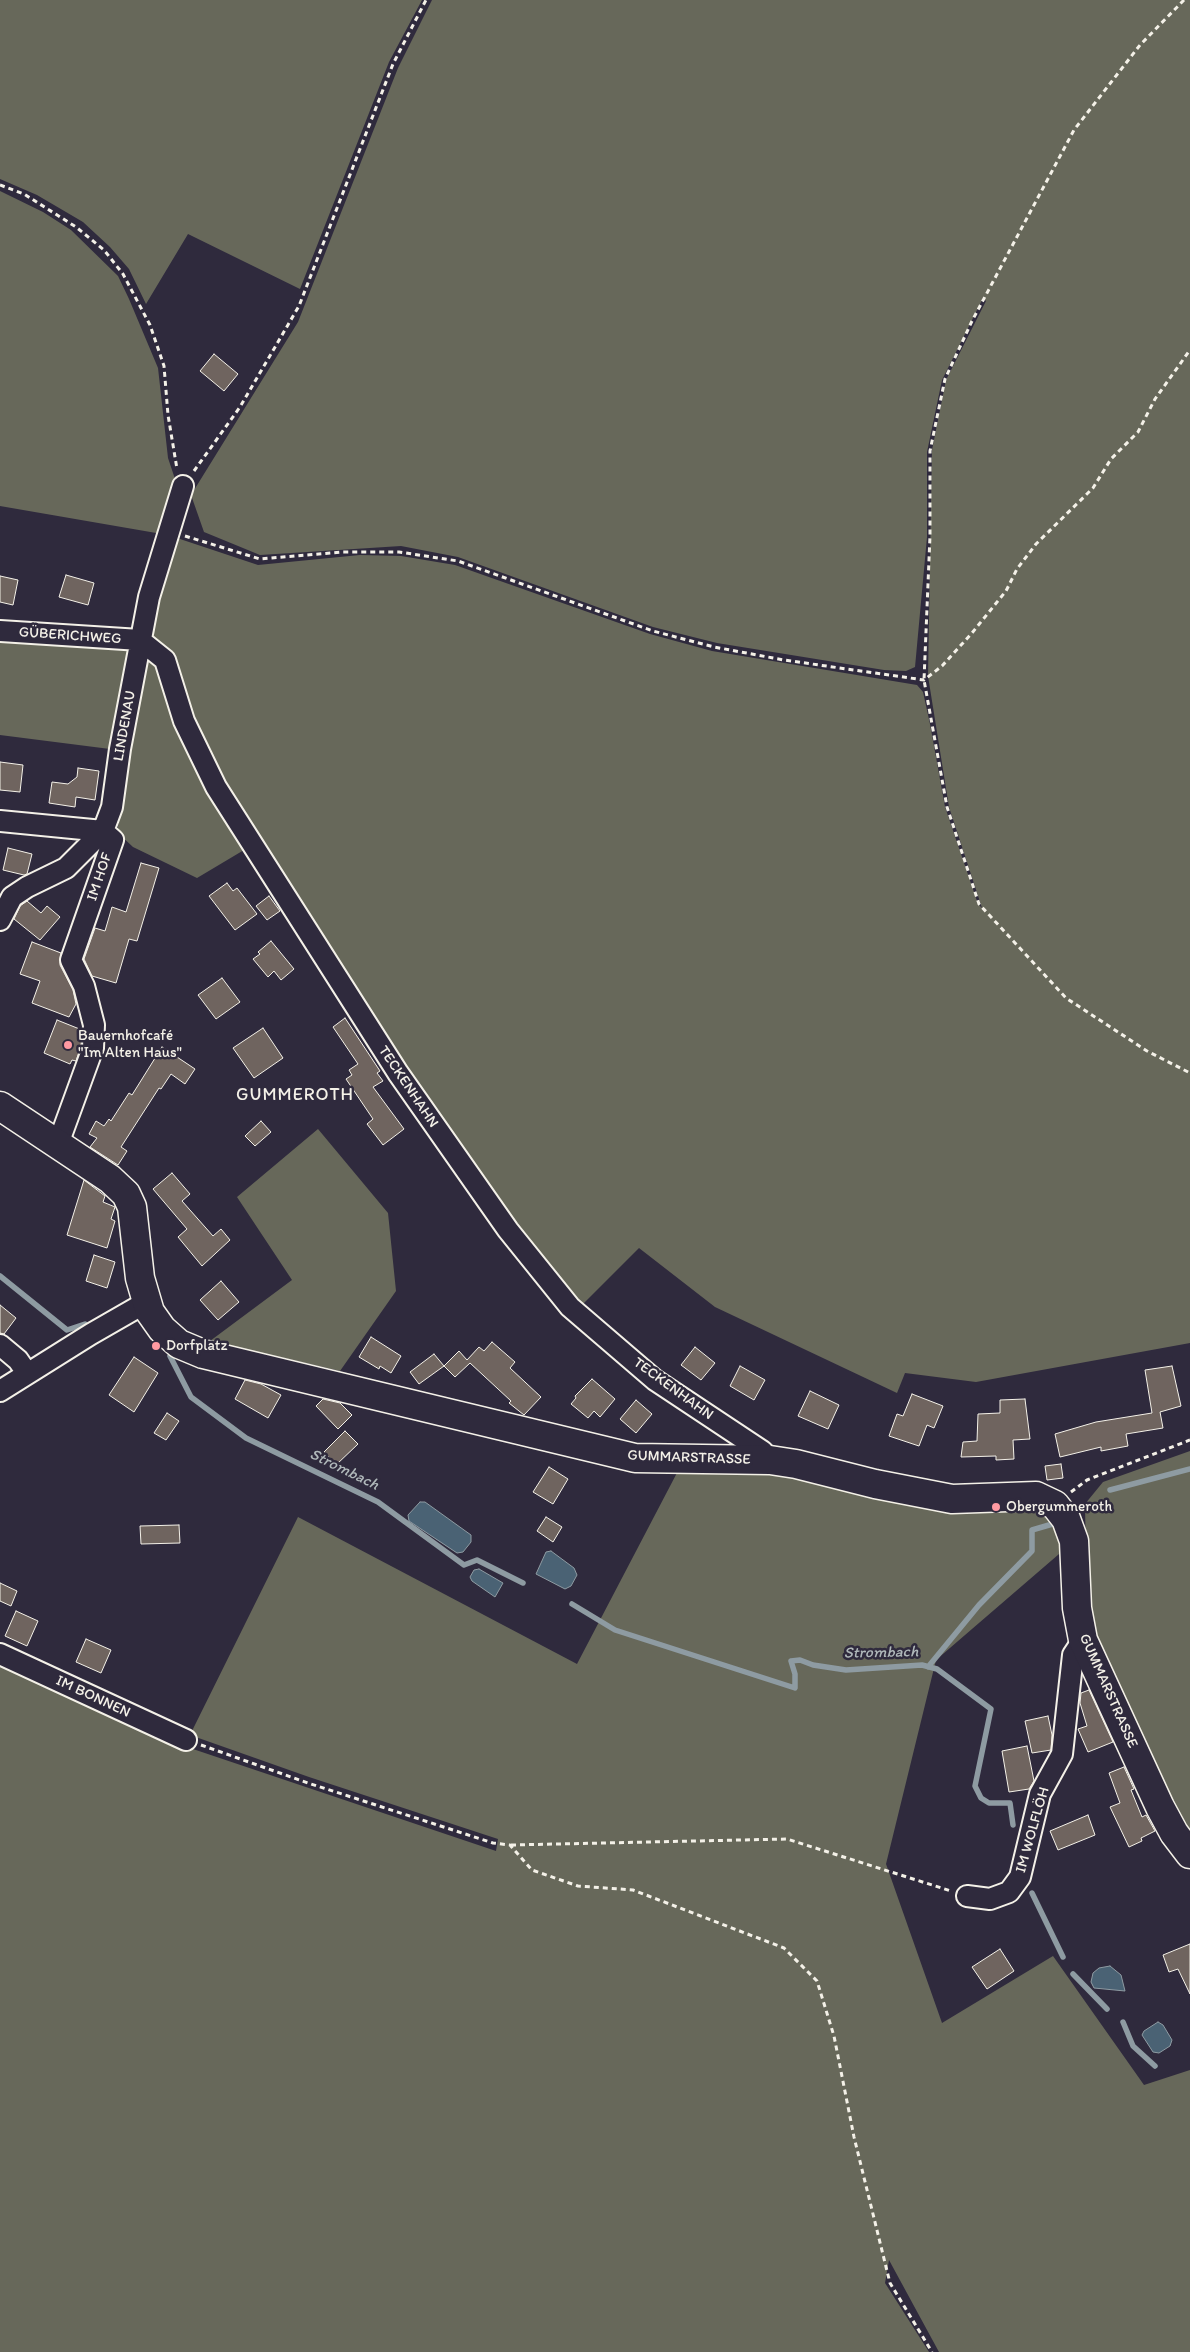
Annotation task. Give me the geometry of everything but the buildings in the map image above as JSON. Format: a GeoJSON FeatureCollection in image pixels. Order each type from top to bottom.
{"type":"FeatureCollection","features":[{"type":"Feature","properties":{"kind":"street","name":"LINDENAU"},"geometry":{"type":"LineString","coordinates":[[0,920],[12,898],[27,887],[66,868],[104,831],[112,807],[120,749],[149,597],[183,486]]}},
{"type":"Feature","properties":{"kind":"street","name":"GÜBERICHWEG"},"geometry":{"type":"LineString","coordinates":[[0,631],[140,640]]}},
{"type":"Feature","properties":{"kind":"street","name":"TECKENHAHN"},"geometry":{"type":"LineString","coordinates":[[140,640],[165,660],[184,721],[216,788],[398,1073],[508,1230],[570,1307],[655,1380],[762,1451],[770,1460]]}},
{"type":"Feature","properties":{"kind":"street","name":"IM HOF"},"geometry":{"type":"LineString","coordinates":[[0,821],[104,831],[113,840],[71,960],[84,986],[94,1025],[93,1048],[58,1144]]}},
{"type":"Feature","properties":{"kind":"street","name":"GUMMARSTRASSE"},"geometry":{"type":"LineString","coordinates":[[0,1106],[110,1179],[126,1194],[132,1207],[145,1303],[162,1329],[179,1344],[203,1354],[635,1458],[770,1460],[796,1464],[875,1484],[952,1499],[1036,1496],[1055,1505],[1066,1519],[1074,1541],[1077,1608],[1083,1640],[1160,1807],[1174,1834],[1190,1854]]}},
{"type":"Feature","properties":{"kind":"street"},"geometry":{"type":"LineString","coordinates":[[0,1391],[145,1303]]}},
{"type":"Feature","properties":{"kind":"street"},"geometry":{"type":"LineString","coordinates":[[0,1345],[18,1360],[27,1374]]}},
{"type":"Feature","properties":{"kind":"street","name":"IM WOLFLÖH"},"geometry":{"type":"LineString","coordinates":[[967,1896],[990,1899],[1008,1892],[1020,1877],[1028,1853],[1040,1794],[1062,1754],[1073,1655],[1083,1640]]}},
{"type":"Feature","properties":{"kind":"street","name":"IM BONNEN"},"geometry":{"type":"LineString","coordinates":[[0,1654],[186,1740]]}},
{"type":"Feature","properties":{"kind":"path"},"geometry":{"type":"LineString","coordinates":[[183,486],[240,407],[299,306],[393,64],[426,0]]}},
{"type":"Feature","properties":{"kind":"path"},"geometry":{"type":"LineString","coordinates":[[1184,0],[1140,44],[1074,130],[972,321],[946,379],[930,451],[930,536],[924,680],[947,807],[979,904],[1066,998],[1147,1052],[1190,1073]]}},
{"type":"Feature","properties":{"kind":"path"},"geometry":{"type":"LineString","coordinates":[[0,185],[24,194],[76,227],[104,250],[124,274],[150,325],[164,366],[173,449],[183,486]]}},
{"type":"Feature","properties":{"kind":"path"},"geometry":{"type":"LineString","coordinates":[[170,532],[260,559],[342,552],[399,552],[458,561],[653,631],[714,648],[924,680],[942,666],[972,633],[1006,591],[1018,569],[1036,544],[1093,488],[1111,459],[1138,432],[1155,399],[1190,350]]}},
{"type":"Feature","properties":{"kind":"path"},"geometry":{"type":"LineString","coordinates":[[1055,1505],[1087,1480],[1190,1440]]}},
{"type":"Feature","properties":{"kind":"path"},"geometry":{"type":"LineString","coordinates":[[186,1740],[363,1801],[493,1843],[510,1845],[786,1839],[967,1896]]}},
{"type":"Feature","properties":{"kind":"path"},"geometry":{"type":"LineString","coordinates":[[510,1845],[532,1870],[578,1886],[633,1890],[784,1948],[817,1980],[834,2036],[854,2137],[890,2283],[932,2352]]}},
{"type":"Feature","properties":{"kind":"green space"},"geometry":{"type":"Polygon","coordinates":[[[0,0],[422,0],[389,62],[300,289],[188,234],[146,304],[129,269],[110,247],[83,222],[37,195],[0,179],[0,0]]]}},
{"type":"Feature","properties":{"kind":"green space"},"geometry":{"type":"Polygon","coordinates":[[[432,0],[1190,0],[1190,1343],[976,1382],[905,1373],[897,1393],[715,1307],[639,1248],[580,1307],[512,1226],[405,1071],[220,785],[191,718],[175,654],[148,636],[177,538],[258,565],[360,555],[401,556],[455,565],[650,634],[712,651],[917,685],[923,692],[945,807],[978,904],[982,908],[949,807],[928,676],[932,450],[946,380],[986,301],[983,298],[942,380],[927,452],[927,537],[915,667],[906,671],[884,670],[717,643],[653,627],[458,557],[401,546],[260,555],[204,532],[191,495],[298,322],[398,68],[432,0]]]}},
{"type":"Feature","properties":{"kind":"green space"},"geometry":{"type":"Polygon","coordinates":[[[0,191],[43,212],[71,230],[118,276],[129,299],[158,368],[168,458],[177,485],[162,534],[0,506],[0,191]]]}},
{"type":"Feature","properties":{"kind":"green space"},"geometry":{"type":"Polygon","coordinates":[[[0,637],[131,648],[110,749],[0,735],[0,637]]]}},
{"type":"Feature","properties":{"kind":"green space"},"geometry":{"type":"Polygon","coordinates":[[[153,660],[160,664],[209,791],[244,850],[197,878],[133,847],[117,832],[145,665],[153,660]]]}},
{"type":"Feature","properties":{"kind":"green space"},"geometry":{"type":"Polygon","coordinates":[[[318,1129],[388,1213],[396,1291],[340,1371],[210,1341],[292,1280],[237,1197],[318,1129]]]}},
{"type":"Feature","properties":{"kind":"green space"},"geometry":{"type":"Polygon","coordinates":[[[1190,1451],[1190,1838],[1169,1802],[1087,1616],[1085,1504],[1103,1482],[1190,1451]]]}},
{"type":"Feature","properties":{"kind":"green space"},"geometry":{"type":"Polygon","coordinates":[[[679,1469],[785,1472],[1031,1505],[1055,1519],[1066,1548],[936,1660],[886,1864],[942,2023],[1053,1956],[1144,2085],[1190,2070],[1190,2352],[939,2352],[889,2260],[885,2283],[929,2352],[0,2352],[0,1664],[184,1746],[496,1851],[498,1839],[309,1777],[190,1735],[298,1517],[577,1664],[679,1469]]]}},
{"type":"Feature","properties":{"kind":"water"},"geometry":{"type":"Polygon","coordinates":[[[420,1502],[425,1502],[471,1535],[471,1542],[463,1552],[457,1553],[409,1521],[408,1515],[420,1502]]]}},
{"type":"Feature","properties":{"kind":"water"},"geometry":{"type":"Polygon","coordinates":[[[551,1551],[574,1568],[577,1575],[571,1586],[565,1589],[536,1574],[546,1552],[551,1551]]]}},
{"type":"Feature","properties":{"kind":"water"},"geometry":{"type":"Polygon","coordinates":[[[479,1569],[503,1583],[495,1597],[472,1581],[470,1577],[474,1570],[479,1569]]]}},
{"type":"Feature","properties":{"kind":"water"},"geometry":{"type":"Polygon","coordinates":[[[1110,1966],[1121,1975],[1125,1991],[1094,1988],[1091,1982],[1093,1973],[1099,1968],[1110,1966]]]}},
{"type":"Feature","properties":{"kind":"water"},"geometry":{"type":"Polygon","coordinates":[[[1158,2022],[1163,2025],[1172,2040],[1170,2046],[1159,2053],[1153,2052],[1142,2035],[1144,2031],[1158,2022]]]}},
{"type":"Feature","properties":{"kind":"waterway","name":"Strombach"},"geometry":{"type":"LineString","coordinates":[[0,1276],[67,1330],[85,1324]]}},
{"type":"Feature","properties":{"kind":"waterway","name":"Strombach"},"geometry":{"type":"LineString","coordinates":[[170,1356],[191,1397],[246,1438],[378,1502],[464,1565],[477,1560],[523,1583]]}},
{"type":"Feature","properties":{"kind":"waterway"},"geometry":{"type":"LineString","coordinates":[[1110,1490],[1190,1469]]}},
{"type":"Feature","properties":{"kind":"waterway"},"geometry":{"type":"LineString","coordinates":[[928,1667],[979,1605],[1032,1551],[1032,1530],[1056,1523]]}},
{"type":"Feature","properties":{"kind":"waterway","name":"Strombach"},"geometry":{"type":"LineString","coordinates":[[572,1604],[615,1630],[795,1688],[795,1674],[791,1661],[800,1660],[813,1665],[846,1670],[922,1665],[937,1669],[991,1709],[975,1786],[981,1798],[989,1803],[1010,1803],[1013,1825]]}},
{"type":"Feature","properties":{"kind":"waterway","name":"Strombach"},"geometry":{"type":"LineString","coordinates":[[1032,1893],[1063,1957]]}},
{"type":"Feature","properties":{"kind":"waterway","name":"Strombach"},"geometry":{"type":"LineString","coordinates":[[1073,1974],[1107,2009]]}},
{"type":"Feature","properties":{"kind":"waterway","name":"Strombach"},"geometry":{"type":"LineString","coordinates":[[1123,2022],[1133,2046],[1155,2066]]}},
{"type":"Feature","properties":{"kind":"place","name":"Bauernhofcafé \"Im Alten Haus\""},"geometry":{"type":"Point","coordinates":[68,1045]}},
{"type":"Feature","properties":{"kind":"place","name":"Dorfplatz"},"geometry":{"type":"Point","coordinates":[156,1346]}},
{"type":"Feature","properties":{"kind":"place","name":"Obergummeroth"},"geometry":{"type":"Point","coordinates":[996,1507]}},
{"type":"Feature","properties":{"kind":"district","name":"GUMMEROTH"},"geometry":{"type":"Point","coordinates":[295,1095]}}]}
